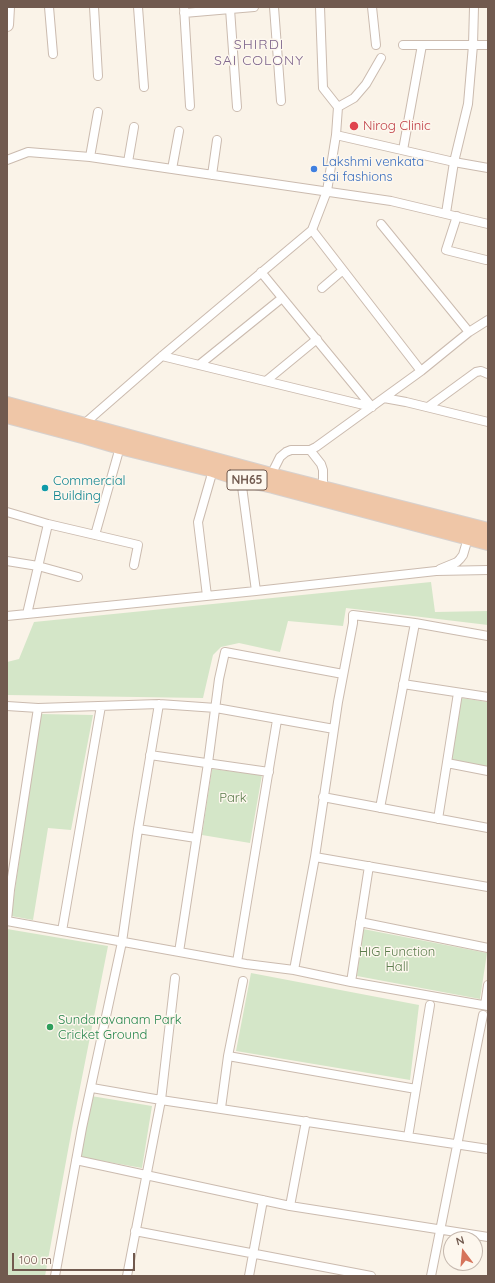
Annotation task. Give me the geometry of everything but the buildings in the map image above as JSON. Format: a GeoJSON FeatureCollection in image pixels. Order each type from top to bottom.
{"type":"FeatureCollection","features":[{"type":"Feature","properties":{"kind":"highway","name":"NH65"},"geometry":{"type":"LineString","coordinates":[[7,404],[84,424],[174,455],[323,487],[488,530]]}},
{"type":"Feature","properties":{"kind":"highway","name":"NH65"},"geometry":{"type":"LineString","coordinates":[[7,416],[120,447],[174,455]]}},
{"type":"Feature","properties":{"kind":"highway","name":"NH65"},"geometry":{"type":"LineString","coordinates":[[194,460],[213,470],[241,479],[273,486],[488,543]]}},
{"type":"Feature","properties":{"kind":"main road"},"geometry":{"type":"LineString","coordinates":[[7,25],[8,7]]}},
{"type":"Feature","properties":{"kind":"street"},"geometry":{"type":"LineString","coordinates":[[49,7],[53,54]]}},
{"type":"Feature","properties":{"kind":"street"},"geometry":{"type":"LineString","coordinates":[[94,7],[98,76]]}},
{"type":"Feature","properties":{"kind":"street"},"geometry":{"type":"LineString","coordinates":[[138,7],[144,87]]}},
{"type":"Feature","properties":{"kind":"street"},"geometry":{"type":"LineString","coordinates":[[190,106],[184,10],[254,7]]}},
{"type":"Feature","properties":{"kind":"street"},"geometry":{"type":"LineString","coordinates":[[274,7],[281,101]]}},
{"type":"Feature","properties":{"kind":"street"},"geometry":{"type":"LineString","coordinates":[[84,424],[162,356],[312,230],[327,191],[336,135],[338,107],[323,88],[320,7]]}},
{"type":"Feature","properties":{"kind":"street"},"geometry":{"type":"LineString","coordinates":[[372,7],[376,45]]}},
{"type":"Feature","properties":{"kind":"street"},"geometry":{"type":"LineString","coordinates":[[446,213],[454,162],[468,104],[473,45],[474,7]]}},
{"type":"Feature","properties":{"kind":"street"},"geometry":{"type":"LineString","coordinates":[[230,9],[237,107]]}},
{"type":"Feature","properties":{"kind":"street"},"geometry":{"type":"LineString","coordinates":[[403,45],[488,45]]}},
{"type":"Feature","properties":{"kind":"street"},"geometry":{"type":"LineString","coordinates":[[404,150],[422,45]]}},
{"type":"Feature","properties":{"kind":"street"},"geometry":{"type":"LineString","coordinates":[[338,107],[354,98],[366,84],[381,58]]}},
{"type":"Feature","properties":{"kind":"street"},"geometry":{"type":"LineString","coordinates":[[90,157],[98,112]]}},
{"type":"Feature","properties":{"kind":"street"},"geometry":{"type":"LineString","coordinates":[[128,162],[134,127]]}},
{"type":"Feature","properties":{"kind":"street"},"geometry":{"type":"LineString","coordinates":[[172,169],[179,131]]}},
{"type":"Feature","properties":{"kind":"street"},"geometry":{"type":"LineString","coordinates":[[336,135],[454,162],[488,168]]}},
{"type":"Feature","properties":{"kind":"street"},"geometry":{"type":"LineString","coordinates":[[212,175],[217,140]]}},
{"type":"Feature","properties":{"kind":"street"},"geometry":{"type":"LineString","coordinates":[[7,160],[28,152],[128,162],[391,200],[488,224]]}},
{"type":"Feature","properties":{"kind":"street"},"geometry":{"type":"LineString","coordinates":[[457,216],[446,250],[486,260]]}},
{"type":"Feature","properties":{"kind":"street"},"geometry":{"type":"LineString","coordinates":[[381,224],[469,332]]}},
{"type":"Feature","properties":{"kind":"street"},"geometry":{"type":"LineString","coordinates":[[312,230],[421,371]]}},
{"type":"Feature","properties":{"kind":"street"},"geometry":{"type":"LineString","coordinates":[[322,288],[343,270]]}},
{"type":"Feature","properties":{"kind":"street"},"geometry":{"type":"LineString","coordinates":[[261,272],[372,407]]}},
{"type":"Feature","properties":{"kind":"street"},"geometry":{"type":"LineString","coordinates":[[199,365],[282,298]]}},
{"type":"Feature","properties":{"kind":"street"},"geometry":{"type":"LineString","coordinates":[[271,475],[280,457],[286,452],[291,450],[310,450],[316,447],[421,371],[469,332],[488,320]]}},
{"type":"Feature","properties":{"kind":"street"},"geometry":{"type":"LineString","coordinates":[[266,381],[317,339]]}},
{"type":"Feature","properties":{"kind":"street"},"geometry":{"type":"LineString","coordinates":[[162,356],[372,407]]}},
{"type":"Feature","properties":{"kind":"street"},"geometry":{"type":"LineString","coordinates":[[428,407],[476,372],[481,371],[488,374]]}},
{"type":"Feature","properties":{"kind":"street"},"geometry":{"type":"LineString","coordinates":[[384,398],[488,422]]}},
{"type":"Feature","properties":{"kind":"street"},"geometry":{"type":"LineString","coordinates":[[96,534],[120,447]]}},
{"type":"Feature","properties":{"kind":"street"},"geometry":{"type":"LineString","coordinates":[[310,450],[324,470],[323,487]]}},
{"type":"Feature","properties":{"kind":"street"},"geometry":{"type":"LineString","coordinates":[[206,596],[198,522],[213,470]]}},
{"type":"Feature","properties":{"kind":"street"},"geometry":{"type":"LineString","coordinates":[[241,479],[256,591]]}},
{"type":"Feature","properties":{"kind":"street"},"geometry":{"type":"LineString","coordinates":[[7,512],[48,524],[96,534],[138,546],[134,565]]}},
{"type":"Feature","properties":{"kind":"street"},"geometry":{"type":"LineString","coordinates":[[27,614],[48,524]]}},
{"type":"Feature","properties":{"kind":"street"},"geometry":{"type":"LineString","coordinates":[[436,571],[460,559],[463,555],[468,538]]}},
{"type":"Feature","properties":{"kind":"street"},"geometry":{"type":"LineString","coordinates":[[7,561],[38,566],[78,577]]}},
{"type":"Feature","properties":{"kind":"street"},"geometry":{"type":"LineString","coordinates":[[7,616],[436,571],[488,570]]}},
{"type":"Feature","properties":{"kind":"street"},"geometry":{"type":"LineString","coordinates":[[294,970],[315,857],[323,797],[353,615],[415,623],[488,636]]}},
{"type":"Feature","properties":{"kind":"street"},"geometry":{"type":"LineString","coordinates":[[380,808],[415,623]]}},
{"type":"Feature","properties":{"kind":"street"},"geometry":{"type":"LineString","coordinates":[[179,952],[208,763],[219,679],[225,652],[343,674]]}},
{"type":"Feature","properties":{"kind":"street"},"geometry":{"type":"LineString","coordinates":[[403,684],[488,697]]}},
{"type":"Feature","properties":{"kind":"street"},"geometry":{"type":"LineString","coordinates":[[438,819],[458,693]]}},
{"type":"Feature","properties":{"kind":"street"},"geometry":{"type":"LineString","coordinates":[[7,706],[38,708],[159,704],[216,708],[334,729]]}},
{"type":"Feature","properties":{"kind":"street"},"geometry":{"type":"LineString","coordinates":[[55,1276],[82,1128],[92,1088],[122,942],[138,829],[159,704]]}},
{"type":"Feature","properties":{"kind":"street"},"geometry":{"type":"LineString","coordinates":[[62,931],[101,706]]}},
{"type":"Feature","properties":{"kind":"street"},"geometry":{"type":"LineString","coordinates":[[38,708],[10,890],[7,920],[179,952],[294,970],[351,982],[486,1006],[488,985]]}},
{"type":"Feature","properties":{"kind":"street"},"geometry":{"type":"LineString","coordinates":[[237,962],[277,720]]}},
{"type":"Feature","properties":{"kind":"street"},"geometry":{"type":"LineString","coordinates":[[150,755],[269,772]]}},
{"type":"Feature","properties":{"kind":"street"},"geometry":{"type":"LineString","coordinates":[[447,763],[488,771]]}},
{"type":"Feature","properties":{"kind":"street"},"geometry":{"type":"LineString","coordinates":[[323,797],[488,828]]}},
{"type":"Feature","properties":{"kind":"street"},"geometry":{"type":"LineString","coordinates":[[138,829],[196,838]]}},
{"type":"Feature","properties":{"kind":"street"},"geometry":{"type":"LineString","coordinates":[[315,857],[488,887]]}},
{"type":"Feature","properties":{"kind":"street"},"geometry":{"type":"LineString","coordinates":[[351,982],[369,866]]}},
{"type":"Feature","properties":{"kind":"street"},"geometry":{"type":"LineString","coordinates":[[360,922],[488,948]]}},
{"type":"Feature","properties":{"kind":"street"},"geometry":{"type":"LineString","coordinates":[[127,1276],[161,1100],[176,978]]}},
{"type":"Feature","properties":{"kind":"street"},"geometry":{"type":"LineString","coordinates":[[221,1108],[228,1056],[243,981]]}},
{"type":"Feature","properties":{"kind":"street"},"geometry":{"type":"LineString","coordinates":[[408,1137],[430,1005]]}},
{"type":"Feature","properties":{"kind":"street"},"geometry":{"type":"LineString","coordinates":[[431,1276],[483,1015]]}},
{"type":"Feature","properties":{"kind":"street"},"geometry":{"type":"LineString","coordinates":[[228,1056],[416,1089]]}},
{"type":"Feature","properties":{"kind":"street"},"geometry":{"type":"LineString","coordinates":[[92,1088],[488,1150]]}},
{"type":"Feature","properties":{"kind":"street"},"geometry":{"type":"LineString","coordinates":[[290,1206],[306,1122]]}},
{"type":"Feature","properties":{"kind":"street"},"geometry":{"type":"LineString","coordinates":[[76,1160],[290,1206],[488,1237]]}},
{"type":"Feature","properties":{"kind":"street"},"geometry":{"type":"LineString","coordinates":[[249,1276],[252,1253],[263,1200]]}},
{"type":"Feature","properties":{"kind":"street"},"geometry":{"type":"LineString","coordinates":[[135,1231],[371,1276]]}},
{"type":"Feature","properties":{"kind":"green space"},"geometry":{"type":"Polygon","coordinates":[[[431,582],[435,612],[488,611],[488,625],[346,608],[343,626],[288,621],[280,652],[239,643],[221,647],[213,655],[203,698],[7,695],[7,662],[19,659],[34,622],[431,582]]]}},
{"type":"Feature","properties":{"kind":"green space"},"geometry":{"type":"Polygon","coordinates":[[[461,698],[488,702],[488,767],[451,759],[461,698]]]}},
{"type":"Feature","properties":{"kind":"green space"},"geometry":{"type":"Polygon","coordinates":[[[41,714],[93,715],[71,830],[48,828],[33,920],[11,916],[41,714]]]}},
{"type":"Feature","properties":{"kind":"green space","name":"Park"},"geometry":{"type":"Polygon","coordinates":[[[212,769],[262,775],[250,843],[202,835],[212,769]]]}},
{"type":"Feature","properties":{"kind":"green space","name":"Sundaravanam Park Cricket Ground"},"geometry":{"type":"Polygon","coordinates":[[[7,929],[108,946],[45,1276],[7,1276],[7,929]]]}},
{"type":"Feature","properties":{"kind":"green space","name":"HIG Function Hall"},"geometry":{"type":"Polygon","coordinates":[[[363,929],[487,953],[480,999],[357,976],[363,929]]]}},
{"type":"Feature","properties":{"kind":"green space"},"geometry":{"type":"Polygon","coordinates":[[[251,973],[419,1005],[410,1080],[236,1051],[251,973]]]}},
{"type":"Feature","properties":{"kind":"green space"},"geometry":{"type":"Polygon","coordinates":[[[91,1096],[152,1106],[142,1168],[80,1157],[91,1096]]]}},
{"type":"Feature","properties":{"kind":"place","name":"Nirog Clinic"},"geometry":{"type":"Point","coordinates":[354,126]}},
{"type":"Feature","properties":{"kind":"place","name":"Lakshmi venkata sai fashions"},"geometry":{"type":"Point","coordinates":[314,169]}},
{"type":"Feature","properties":{"kind":"place","name":"Commercial Building"},"geometry":{"type":"Point","coordinates":[45,488]}},
{"type":"Feature","properties":{"kind":"place","name":"Sundaravanam Park Cricket Ground"},"geometry":{"type":"Point","coordinates":[50,1027]}},
{"type":"Feature","properties":{"kind":"district","name":"SHIRDI SAI COLONY"},"geometry":{"type":"Point","coordinates":[259,54]}}]}
